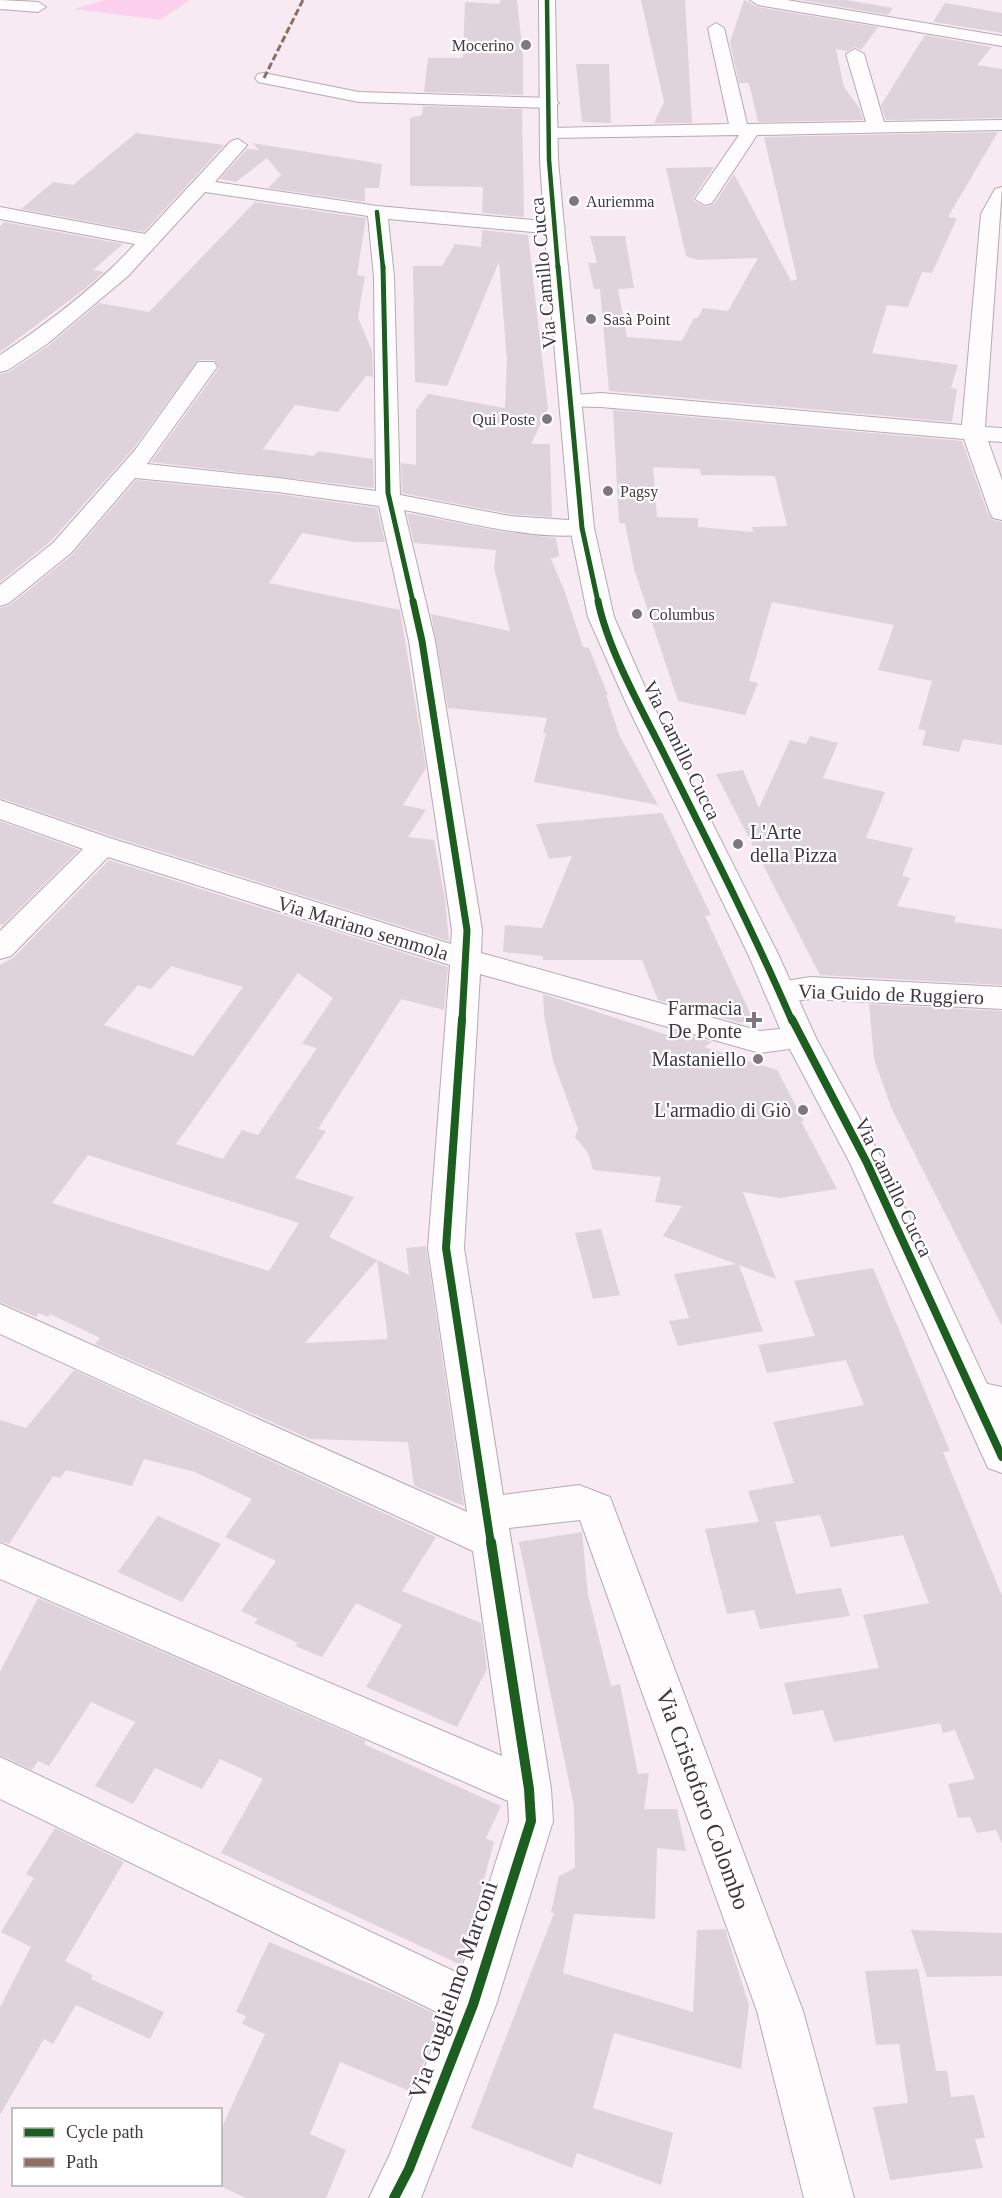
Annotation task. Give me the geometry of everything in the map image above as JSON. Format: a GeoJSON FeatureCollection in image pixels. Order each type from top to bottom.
{"type":"FeatureCollection","features":[{"type":"Feature","properties":{"kind":"street","name":"Via Camillo Cucca"},"geometry":{"type":"LineString","coordinates":[[547,0],[555,228],[582,528],[600,617],[800,1038],[988,1399],[1002,1457]]}},
{"type":"Feature","properties":{"kind":"street"},"geometry":{"type":"LineString","coordinates":[[759,0],[1002,41]]}},
{"type":"Feature","properties":{"kind":"street"},"geometry":{"type":"LineString","coordinates":[[0,4],[38,7]]}},
{"type":"Feature","properties":{"kind":"street"},"geometry":{"type":"LineString","coordinates":[[705,199],[746,129],[716,28]]}},
{"type":"Feature","properties":{"kind":"street"},"geometry":{"type":"LineString","coordinates":[[855,54],[876,128]]}},
{"type":"Feature","properties":{"kind":"street"},"geometry":{"type":"LineString","coordinates":[[264,78],[359,97],[550,103]]}},
{"type":"Feature","properties":{"kind":"street"},"geometry":{"type":"LineString","coordinates":[[550,133],[1002,125]]}},
{"type":"Feature","properties":{"kind":"street"},"geometry":{"type":"LineString","coordinates":[[0,365],[96,295],[121,272],[238,145]]}},
{"type":"Feature","properties":{"kind":"street"},"geometry":{"type":"LineString","coordinates":[[199,185],[377,212],[555,228]]}},
{"type":"Feature","properties":{"kind":"street"},"geometry":{"type":"LineString","coordinates":[[1002,193],[997,215],[973,432],[1002,513]]}},
{"type":"Feature","properties":{"kind":"street","name":"Via Guglielmo Marconi"},"geometry":{"type":"LineString","coordinates":[[377,212],[384,277],[390,500],[422,641],[466,930],[460,1068],[446,1248],[491,1528],[529,1789],[531,1821],[473,2005],[409,2169],[394,2198]]}},
{"type":"Feature","properties":{"kind":"street"},"geometry":{"type":"LineString","coordinates":[[0,213],[149,241]]}},
{"type":"Feature","properties":{"kind":"street"},"geometry":{"type":"LineString","coordinates":[[0,598],[62,548],[129,471],[206,367]]}},
{"type":"Feature","properties":{"kind":"street"},"geometry":{"type":"LineString","coordinates":[[571,401],[601,400],[1002,435]]}},
{"type":"Feature","properties":{"kind":"street"},"geometry":{"type":"LineString","coordinates":[[129,471],[165,472],[390,500],[488,521],[529,526],[582,528]]}},
{"type":"Feature","properties":{"kind":"street","name":"Via Mariano semmola"},"geometry":{"type":"LineString","coordinates":[[0,809],[103,846],[465,959],[760,1042],[800,1038]]}},
{"type":"Feature","properties":{"kind":"street"},"geometry":{"type":"LineString","coordinates":[[0,949],[103,846]]}},
{"type":"Feature","properties":{"kind":"street","name":"Via Guido de Ruggiero"},"geometry":{"type":"LineString","coordinates":[[780,992],[810,988],[1002,998]]}},
{"type":"Feature","properties":{"kind":"street"},"geometry":{"type":"LineString","coordinates":[[0,1318],[491,1528]]}},
{"type":"Feature","properties":{"kind":"street","name":"Via Cristoforo Colombo"},"geometry":{"type":"LineString","coordinates":[[491,1528],[579,1502],[596,1509],[780,2011],[829,2198]]}},
{"type":"Feature","properties":{"kind":"street"},"geometry":{"type":"LineString","coordinates":[[0,1560],[529,1789]]}},
{"type":"Feature","properties":{"kind":"street"},"geometry":{"type":"LineString","coordinates":[[0,1777],[473,2005]]}},
{"type":"Feature","properties":{"kind":"shaded area"},"geometry":{"type":"Polygon","coordinates":[[[105,0],[190,0],[160,20],[74,9],[105,0]]]}},
{"type":"Feature","properties":{"kind":"building"},"geometry":{"type":"Polygon","coordinates":[[[501,0],[517,0],[523,56],[523,95],[424,92],[428,58],[463,58],[465,2],[499,4],[501,0]]]}},
{"type":"Feature","properties":{"kind":"building"},"geometry":{"type":"Polygon","coordinates":[[[641,0],[685,0],[692,123],[654,123],[664,102],[641,0]]]}},
{"type":"Feature","properties":{"kind":"building"},"geometry":{"type":"Polygon","coordinates":[[[744,0],[758,7],[878,27],[861,50],[856,47],[847,51],[836,49],[844,87],[860,109],[863,120],[758,122],[749,83],[739,83],[730,42],[744,0]]]}},
{"type":"Feature","properties":{"kind":"building"},"geometry":{"type":"Polygon","coordinates":[[[801,0],[846,0],[893,8],[888,15],[801,0]]]}},
{"type":"Feature","properties":{"kind":"building"},"geometry":{"type":"Polygon","coordinates":[[[945,3],[1002,13],[1002,33],[933,22],[945,3]]]}},
{"type":"Feature","properties":{"kind":"building"},"geometry":{"type":"Polygon","coordinates":[[[925,35],[992,47],[977,65],[1002,69],[1002,118],[886,120],[881,105],[925,35]]]}},
{"type":"Feature","properties":{"kind":"building"},"geometry":{"type":"Polygon","coordinates":[[[576,64],[609,64],[611,123],[582,122],[576,64]]]}},
{"type":"Feature","properties":{"kind":"building"},"geometry":{"type":"Polygon","coordinates":[[[423,106],[522,109],[524,217],[482,213],[483,187],[410,186],[410,118],[422,115],[423,106]]]}},
{"type":"Feature","properties":{"kind":"building"},"geometry":{"type":"Polygon","coordinates":[[[998,132],[948,217],[957,218],[932,273],[922,272],[908,307],[887,305],[872,353],[958,365],[951,388],[957,389],[952,422],[609,391],[600,289],[594,289],[588,263],[597,263],[590,236],[625,236],[634,288],[618,289],[627,337],[682,341],[694,318],[698,318],[703,308],[728,311],[758,258],[697,260],[686,256],[666,168],[714,167],[693,198],[694,201],[706,207],[714,204],[734,174],[791,281],[797,279],[764,137],[998,132]]]}},
{"type":"Feature","properties":{"kind":"building"},"geometry":{"type":"Polygon","coordinates":[[[136,133],[224,145],[144,232],[21,209],[53,182],[73,185],[136,133]]]}},
{"type":"Feature","properties":{"kind":"building"},"geometry":{"type":"Polygon","coordinates":[[[253,143],[382,164],[379,188],[365,188],[365,202],[268,188],[281,175],[267,158],[236,182],[220,179],[247,149],[259,150],[253,143]]]}},
{"type":"Feature","properties":{"kind":"building"},"geometry":{"type":"Polygon","coordinates":[[[255,202],[366,218],[357,275],[365,276],[358,317],[372,351],[373,377],[366,376],[338,412],[295,405],[263,449],[314,456],[318,451],[373,459],[374,488],[151,462],[219,368],[214,360],[198,360],[133,449],[51,541],[0,582],[0,374],[9,372],[48,346],[99,303],[149,312],[255,202]]]}},
{"type":"Feature","properties":{"kind":"building"},"geometry":{"type":"Polygon","coordinates":[[[4,222],[123,244],[93,270],[104,272],[86,288],[0,352],[0,226],[4,222]]]}},
{"type":"Feature","properties":{"kind":"building"},"geometry":{"type":"Polygon","coordinates":[[[482,230],[528,235],[548,409],[531,444],[550,444],[552,517],[510,514],[402,493],[401,463],[416,465],[416,410],[428,394],[505,408],[507,361],[499,262],[447,386],[415,382],[413,266],[442,266],[455,244],[481,247],[482,230]]]}},
{"type":"Feature","properties":{"kind":"building"},"geometry":{"type":"Polygon","coordinates":[[[613,410],[962,441],[988,514],[993,520],[1002,522],[1002,745],[963,739],[959,752],[922,745],[926,731],[918,729],[932,681],[878,670],[894,625],[772,602],[749,681],[758,683],[745,715],[678,701],[634,569],[625,523],[619,523],[613,410]],[[653,467],[657,517],[698,518],[698,527],[753,532],[752,527],[787,526],[775,476],[701,475],[700,469],[653,467]]]}},
{"type":"Feature","properties":{"kind":"building"},"geometry":{"type":"Polygon","coordinates":[[[136,480],[278,494],[377,508],[385,542],[354,542],[302,533],[269,583],[400,610],[426,768],[403,805],[426,810],[408,837],[434,840],[445,899],[449,941],[114,837],[0,798],[0,608],[10,605],[72,555],[136,480]]]}},
{"type":"Feature","properties":{"kind":"building"},"geometry":{"type":"Polygon","coordinates":[[[407,513],[498,531],[556,538],[559,556],[551,559],[565,592],[583,647],[589,648],[608,695],[606,695],[620,737],[658,805],[534,782],[546,733],[543,733],[547,718],[448,708],[431,614],[510,631],[494,568],[496,550],[414,543],[407,513]]]}},
{"type":"Feature","properties":{"kind":"building"},"geometry":{"type":"Polygon","coordinates":[[[810,736],[838,743],[823,778],[885,792],[866,838],[913,848],[902,876],[910,878],[897,906],[956,916],[954,922],[1002,929],[1002,985],[820,975],[716,774],[743,770],[759,808],[790,740],[806,744],[810,736]]]}},
{"type":"Feature","properties":{"kind":"building"},"geometry":{"type":"Polygon","coordinates":[[[662,813],[711,915],[705,916],[752,1017],[741,1023],[658,1000],[642,960],[543,960],[543,956],[503,952],[505,925],[542,928],[572,856],[549,859],[536,824],[662,813]]]}},
{"type":"Feature","properties":{"kind":"building"},"geometry":{"type":"Polygon","coordinates":[[[0,821],[79,850],[3,925],[0,924],[0,821]]]}},
{"type":"Feature","properties":{"kind":"building"},"geometry":{"type":"Polygon","coordinates":[[[109,860],[448,967],[444,1010],[401,999],[318,1129],[326,1131],[295,1178],[354,1197],[329,1237],[409,1275],[406,1248],[426,1246],[464,1506],[414,1486],[408,1442],[310,1439],[95,1344],[100,1338],[50,1314],[48,1317],[39,1313],[36,1317],[0,1302],[0,965],[13,958],[109,860]],[[171,966],[151,989],[138,985],[104,1025],[193,1056],[243,987],[171,966]],[[298,973],[176,1144],[223,1159],[242,1130],[258,1135],[317,1048],[302,1044],[333,998],[298,973]],[[88,1155],[52,1203],[269,1271],[299,1223],[88,1155]],[[377,1260],[305,1343],[388,1339],[377,1260]]]}},
{"type":"Feature","properties":{"kind":"building"},"geometry":{"type":"Polygon","coordinates":[[[543,994],[673,1037],[671,1030],[712,1042],[704,1047],[777,1070],[837,1189],[780,1198],[743,1192],[776,1279],[739,1265],[763,1331],[678,1346],[669,1321],[689,1318],[674,1274],[736,1264],[663,1236],[682,1206],[655,1202],[661,1177],[593,1170],[588,1153],[575,1137],[578,1129],[553,1061],[544,1015],[543,994]]]}},
{"type":"Feature","properties":{"kind":"building"},"geometry":{"type":"Polygon","coordinates":[[[869,1004],[1002,1011],[1002,1326],[891,1107],[874,1059],[869,1004]]]}},
{"type":"Feature","properties":{"kind":"building"},"geometry":{"type":"Polygon","coordinates":[[[601,1229],[620,1295],[593,1299],[575,1233],[601,1229]]]}},
{"type":"Feature","properties":{"kind":"building"},"geometry":{"type":"Polygon","coordinates":[[[873,1268],[950,1451],[943,1452],[1002,1596],[1002,1844],[996,1830],[977,1833],[970,1817],[958,1818],[948,1784],[975,1779],[955,1730],[943,1733],[940,1723],[834,1742],[823,1710],[793,1715],[784,1683],[879,1668],[863,1615],[929,1603],[903,1535],[831,1547],[820,1515],[775,1522],[796,1594],[841,1588],[850,1616],[760,1629],[754,1610],[727,1614],[705,1529],[759,1522],[748,1491],[794,1483],[773,1422],[864,1405],[846,1360],[767,1373],[758,1345],[815,1336],[794,1281],[873,1268]]]}},
{"type":"Feature","properties":{"kind":"building"},"geometry":{"type":"Polygon","coordinates":[[[74,1370],[436,1537],[402,1591],[481,1623],[487,1669],[457,1727],[366,1687],[402,1625],[356,1603],[322,1657],[295,1646],[298,1643],[254,1623],[258,1619],[241,1611],[276,1561],[225,1537],[252,1499],[195,1472],[144,1459],[132,1486],[66,1470],[60,1478],[53,1476],[9,1544],[0,1541],[0,1420],[26,1428],[74,1370]]]}},
{"type":"Feature","properties":{"kind":"building"},"geometry":{"type":"Polygon","coordinates":[[[158,1516],[221,1544],[182,1602],[118,1572],[158,1516]]]}},
{"type":"Feature","properties":{"kind":"building"},"geometry":{"type":"Polygon","coordinates":[[[582,1532],[588,1595],[611,1686],[620,1684],[638,1774],[649,1773],[644,1809],[677,1809],[686,1851],[657,1848],[655,1919],[574,1914],[563,1973],[693,2012],[697,1930],[725,1929],[749,2005],[741,2069],[614,2033],[593,2108],[673,2133],[661,2185],[577,2153],[572,2168],[471,2128],[554,1913],[551,1912],[559,1876],[575,1868],[574,1806],[519,1542],[582,1532]]]}},
{"type":"Feature","properties":{"kind":"building"},"geometry":{"type":"Polygon","coordinates":[[[38,1598],[366,1741],[364,1744],[501,1806],[486,1838],[494,1842],[461,1965],[221,1853],[263,1779],[220,1759],[202,1789],[155,1768],[133,1804],[95,1786],[135,1722],[91,1702],[49,1766],[38,1761],[32,1770],[0,1755],[0,1672],[38,1598]]]}},
{"type":"Feature","properties":{"kind":"building"},"geometry":{"type":"Polygon","coordinates":[[[55,1828],[124,1862],[65,1961],[93,1975],[91,1979],[164,2012],[150,2039],[76,2005],[53,2044],[44,2039],[0,2115],[0,2007],[31,1947],[1,1932],[34,1878],[26,1874],[55,1828]]]}},
{"type":"Feature","properties":{"kind":"building"},"geometry":{"type":"Polygon","coordinates":[[[911,1930],[1002,1933],[1002,1976],[927,1977],[911,1930]]]}},
{"type":"Feature","properties":{"kind":"building"},"geometry":{"type":"Polygon","coordinates":[[[269,1942],[390,1992],[442,2017],[412,2092],[340,2062],[310,2134],[346,2150],[326,2198],[246,2198],[220,2186],[222,2186],[222,2127],[265,2034],[242,2024],[246,2016],[236,2012],[269,1942]]]}},
{"type":"Feature","properties":{"kind":"building"},"geometry":{"type":"Polygon","coordinates":[[[918,1969],[936,2071],[947,2071],[951,2097],[974,2095],[985,2138],[975,2139],[983,2168],[890,2180],[873,2107],[908,2103],[899,2044],[876,2045],[865,1971],[918,1969]]]}},
{"type":"Feature","properties":{"kind":"marked path"},"geometry":{"type":"LineString","coordinates":[[264,78],[303,0]]}},
{"type":"Feature","properties":{"kind":"cycle path"},"geometry":{"type":"LineString","coordinates":[[547,0],[549,160],[555,237],[582,528],[601,617],[639,703],[764,956],[800,1038],[867,1163],[1002,1457]]}},
{"type":"Feature","properties":{"kind":"cycle path"},"geometry":{"type":"LineString","coordinates":[[377,212],[384,277],[388,493],[422,641],[467,930],[460,1068],[446,1248],[529,1789],[531,1821],[473,2005],[409,2169],[394,2198]]}},
{"type":"Feature","properties":{"kind":"place","name":"Mocerino"},"geometry":{"type":"Point","coordinates":[526,45]}},
{"type":"Feature","properties":{"kind":"place","name":"Auriemma"},"geometry":{"type":"Point","coordinates":[574,201]}},
{"type":"Feature","properties":{"kind":"place","name":"Sasà Point"},"geometry":{"type":"Point","coordinates":[591,319]}},
{"type":"Feature","properties":{"kind":"place","name":"Qui Poste"},"geometry":{"type":"Point","coordinates":[547,419]}},
{"type":"Feature","properties":{"kind":"place","name":"Pagsy"},"geometry":{"type":"Point","coordinates":[608,491]}},
{"type":"Feature","properties":{"kind":"place","name":"Columbus"},"geometry":{"type":"Point","coordinates":[637,614]}},
{"type":"Feature","properties":{"kind":"place","name":"L'Arte della Pizza"},"geometry":{"type":"Point","coordinates":[738,844]}},
{"type":"Feature","properties":{"kind":"place","name":"Farmacia De Ponte"},"geometry":{"type":"Point","coordinates":[754,1020]}},
{"type":"Feature","properties":{"kind":"place","name":"Mastaniello"},"geometry":{"type":"Point","coordinates":[758,1059]}},
{"type":"Feature","properties":{"kind":"place","name":"L'armadio di Giò"},"geometry":{"type":"Point","coordinates":[803,1110]}}]}
